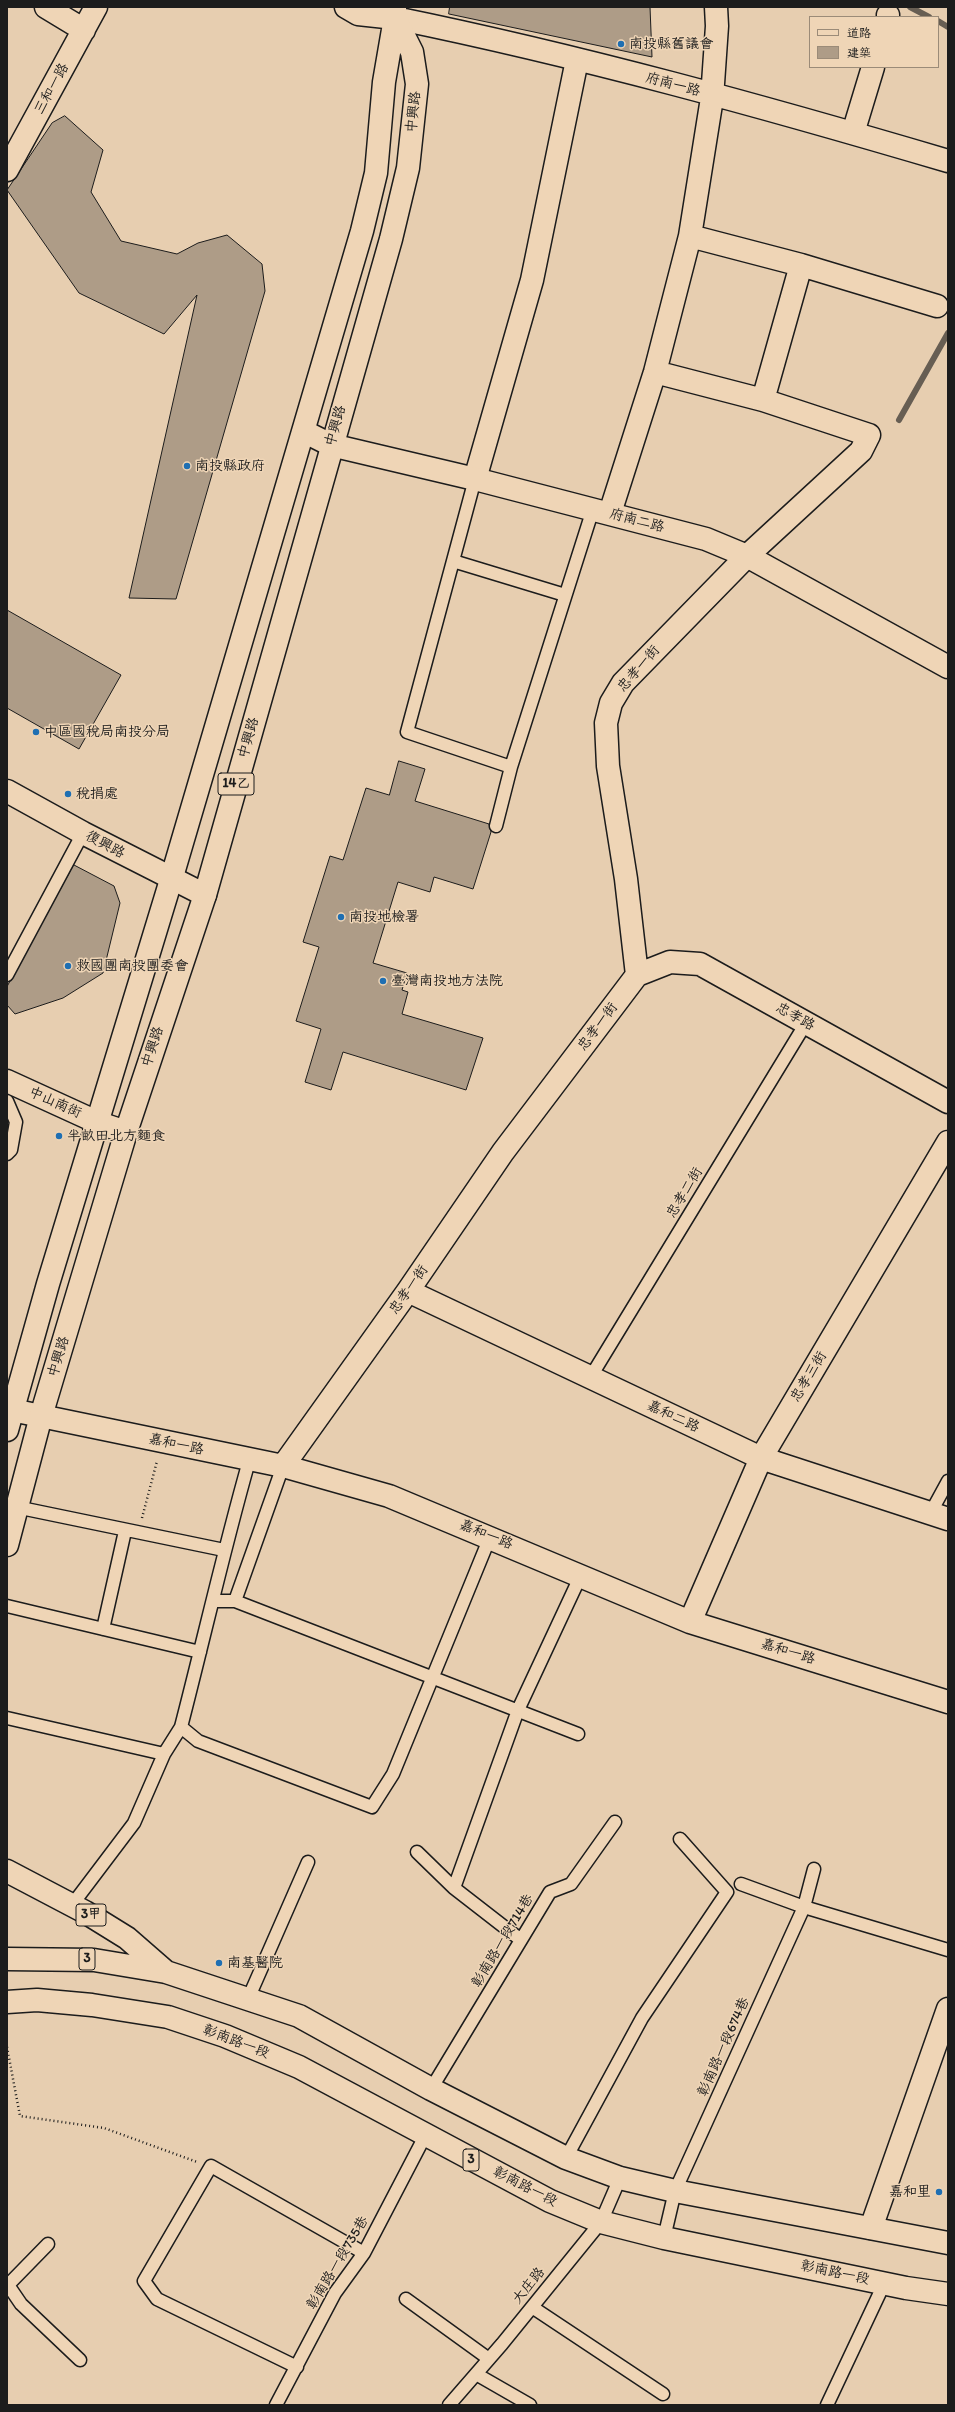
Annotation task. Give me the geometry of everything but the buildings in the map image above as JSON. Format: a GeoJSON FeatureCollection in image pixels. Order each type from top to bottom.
{"type":"FeatureCollection","features":[{"type":"Feature","properties":{"kind":"street"},"geometry":{"type":"LineString","coordinates":[[46,7],[84,30]]}},
{"type":"Feature","properties":{"kind":"street","name":"三和一路"},"geometry":{"type":"LineString","coordinates":[[8,165],[96,7]]}},
{"type":"Feature","properties":{"kind":"street"},"geometry":{"type":"LineString","coordinates":[[346,7],[358,14],[391,11]]}},
{"type":"Feature","properties":{"kind":"street"},"geometry":{"type":"LineString","coordinates":[[601,511],[655,372],[690,236],[712,98],[711,95],[717,26],[716,7]]}},
{"type":"Feature","properties":{"kind":"street","name":"府南一路"},"geometry":{"type":"LineString","coordinates":[[391,11],[853,133],[948,161]]}},
{"type":"Feature","properties":{"kind":"street","name":"中興路"},"geometry":{"type":"LineString","coordinates":[[9,1416],[48,1284],[99,1122],[304,432],[362,231],[376,173],[391,11]]}},
{"type":"Feature","properties":{"kind":"street","name":"中興路"},"geometry":{"type":"LineString","coordinates":[[7,1545],[41,1416],[126,1132],[205,895],[331,445],[391,239],[408,168],[417,84],[412,52],[391,11]]}},
{"type":"Feature","properties":{"kind":"street"},"geometry":{"type":"LineString","coordinates":[[475,479],[532,280],[577,60]]}},
{"type":"Feature","properties":{"kind":"street"},"geometry":{"type":"LineString","coordinates":[[853,133],[873,68]]}},
{"type":"Feature","properties":{"kind":"street"},"geometry":{"type":"LineString","coordinates":[[362,231],[391,239]]}},
{"type":"Feature","properties":{"kind":"street"},"geometry":{"type":"LineString","coordinates":[[690,236],[801,265],[937,306]]}},
{"type":"Feature","properties":{"kind":"street"},"geometry":{"type":"LineString","coordinates":[[655,372],[763,400],[801,265]]}},
{"type":"Feature","properties":{"kind":"street","name":"忠孝一街"},"geometry":{"type":"LineString","coordinates":[[282,1466],[408,1291],[503,1152],[637,976],[626,879],[608,766],[606,723],[611,703],[623,683],[747,556],[861,451],[869,435],[763,400]]}},
{"type":"Feature","properties":{"kind":"street","name":"府南二路"},"geometry":{"type":"LineString","coordinates":[[304,432],[331,445],[475,479],[706,539],[747,556],[948,667]]}},
{"type":"Feature","properties":{"kind":"street","name":"復興路"},"geometry":{"type":"LineString","coordinates":[[7,791],[171,880],[205,895]]}},
{"type":"Feature","properties":{"kind":"street","name":"忠孝路"},"geometry":{"type":"LineString","coordinates":[[637,976],[670,962],[700,964],[948,1102]]}},
{"type":"Feature","properties":{"kind":"street","name":"中山南街"},"geometry":{"type":"LineString","coordinates":[[7,1081],[99,1122],[126,1132]]}},
{"type":"Feature","properties":{"kind":"street","name":"忠孝三街"},"geometry":{"type":"LineString","coordinates":[[690,1622],[761,1458],[948,1142]]}},
{"type":"Feature","properties":{"kind":"street","name":"嘉和二路"},"geometry":{"type":"LineString","coordinates":[[408,1291],[761,1458],[939,1516]]}},
{"type":"Feature","properties":{"kind":"street","name":"嘉和一路"},"geometry":{"type":"LineString","coordinates":[[9,1416],[41,1416],[249,1461],[282,1466],[388,1496],[582,1575],[690,1622],[948,1702]]}},
{"type":"Feature","properties":{"kind":"street","name":"3甲"},"geometry":{"type":"LineString","coordinates":[[7,1871],[72,1904],[127,1938],[166,1972]]}},
{"type":"Feature","properties":{"kind":"street","name":"3"},"geometry":{"type":"LineString","coordinates":[[7,1959],[94,1960],[166,1972],[299,2016],[431,2089],[566,2158],[620,2178],[675,2192],[948,2243]]}},
{"type":"Feature","properties":{"kind":"street","name":"彰南路一段"},"geometry":{"type":"LineString","coordinates":[[7,2002],[37,2000],[92,2005],[168,2017],[224,2036],[299,2067],[425,2136],[550,2201],[601,2222],[664,2238],[884,2284],[948,2294]]}},
{"type":"Feature","properties":{"kind":"street"},"geometry":{"type":"LineString","coordinates":[[870,2228],[948,2009]]}},
{"type":"Feature","properties":{"kind":"lane"},"geometry":{"type":"LineString","coordinates":[[475,479],[407,732],[511,767]]}},
{"type":"Feature","properties":{"kind":"lane"},"geometry":{"type":"LineString","coordinates":[[496,826],[511,767],[565,595],[601,511]]}},
{"type":"Feature","properties":{"kind":"lane"},"geometry":{"type":"LineString","coordinates":[[452,561],[565,595]]}},
{"type":"Feature","properties":{"kind":"lane"},"geometry":{"type":"LineString","coordinates":[[7,975],[83,833]]}},
{"type":"Feature","properties":{"kind":"lane","name":"忠孝二街"},"geometry":{"type":"LineString","coordinates":[[590,1378],[806,1023]]}},
{"type":"Feature","properties":{"kind":"lane"},"geometry":{"type":"LineString","coordinates":[[7,1101],[16,1122],[11,1150],[7,1154]]}},
{"type":"Feature","properties":{"kind":"lane"},"geometry":{"type":"LineString","coordinates":[[72,1904],[134,1823],[164,1754],[181,1727],[213,1601],[224,1550],[249,1461]]}},
{"type":"Feature","properties":{"kind":"lane"},"geometry":{"type":"LineString","coordinates":[[235,1601],[282,1466]]}},
{"type":"Feature","properties":{"kind":"lane"},"geometry":{"type":"LineString","coordinates":[[939,1516],[948,1482]]}},
{"type":"Feature","properties":{"kind":"lane"},"geometry":{"type":"LineString","coordinates":[[16,1507],[138,1534],[224,1550]]}},
{"type":"Feature","properties":{"kind":"lane"},"geometry":{"type":"LineString","coordinates":[[103,1629],[125,1531]]}},
{"type":"Feature","properties":{"kind":"lane"},"geometry":{"type":"LineString","coordinates":[[181,1727],[198,1741],[372,1807],[393,1774],[490,1537]]}},
{"type":"Feature","properties":{"kind":"lane"},"geometry":{"type":"LineString","coordinates":[[454,1888],[518,1710],[582,1575]]}},
{"type":"Feature","properties":{"kind":"lane"},"geometry":{"type":"LineString","coordinates":[[213,1601],[235,1601],[578,1734]]}},
{"type":"Feature","properties":{"kind":"lane"},"geometry":{"type":"LineString","coordinates":[[7,1606],[200,1652]]}},
{"type":"Feature","properties":{"kind":"lane"},"geometry":{"type":"LineString","coordinates":[[7,1718],[164,1754]]}},
{"type":"Feature","properties":{"kind":"lane","name":"彰南路一段714巷"},"geometry":{"type":"LineString","coordinates":[[431,2089],[550,1892],[571,1884],[615,1822]]}},
{"type":"Feature","properties":{"kind":"lane"},"geometry":{"type":"LineString","coordinates":[[566,2158],[642,2018],[726,1892],[680,1839]]}},
{"type":"Feature","properties":{"kind":"lane"},"geometry":{"type":"LineString","coordinates":[[417,1852],[454,1888],[521,1940]]}},
{"type":"Feature","properties":{"kind":"lane"},"geometry":{"type":"LineString","coordinates":[[248,1999],[308,1862]]}},
{"type":"Feature","properties":{"kind":"lane","name":"彰南路一段674巷"},"geometry":{"type":"LineString","coordinates":[[664,2238],[675,2192],[804,1907],[814,1869]]}},
{"type":"Feature","properties":{"kind":"lane"},"geometry":{"type":"LineString","coordinates":[[740,1884],[804,1907],[948,1950]]}},
{"type":"Feature","properties":{"kind":"lane","name":"彰南路一段735巷"},"geometry":{"type":"LineString","coordinates":[[276,2405],[335,2293],[364,2253],[425,2136]]}},
{"type":"Feature","properties":{"kind":"lane"},"geometry":{"type":"LineString","coordinates":[[297,2367],[157,2299],[144,2281],[210,2166],[364,2253]]}},
{"type":"Feature","properties":{"kind":"lane","name":"大庄路"},"geometry":{"type":"LineString","coordinates":[[449,2405],[532,2308],[601,2222],[620,2178]]}},
{"type":"Feature","properties":{"kind":"lane"},"geometry":{"type":"LineString","coordinates":[[48,2244],[8,2285],[21,2304],[80,2360]]}},
{"type":"Feature","properties":{"kind":"lane"},"geometry":{"type":"LineString","coordinates":[[827,2405],[884,2284]]}},
{"type":"Feature","properties":{"kind":"lane"},"geometry":{"type":"LineString","coordinates":[[406,2299],[489,2359]]}},
{"type":"Feature","properties":{"kind":"lane"},"geometry":{"type":"LineString","coordinates":[[532,2308],[663,2394]]}},
{"type":"Feature","properties":{"kind":"lane"},"geometry":{"type":"LineString","coordinates":[[476,2374],[530,2405]]}},
{"type":"Feature","properties":{"kind":"path"},"geometry":{"type":"LineString","coordinates":[[138,1534],[162,1442]]}},
{"type":"Feature","properties":{"kind":"path"},"geometry":{"type":"LineString","coordinates":[[7,2048],[20,2116],[104,2128],[210,2166]]}},
{"type":"Feature","properties":{"kind":"waterway"},"geometry":{"type":"LineString","coordinates":[[910,7],[927,16]]}},
{"type":"Feature","properties":{"kind":"waterway"},"geometry":{"type":"LineString","coordinates":[[939,22],[948,27]]}},
{"type":"Feature","properties":{"kind":"waterway"},"geometry":{"type":"LineString","coordinates":[[899,420],[948,333]]}},
{"type":"Feature","properties":{"kind":"place","name":"南投縣舊議會"},"geometry":{"type":"Point","coordinates":[621,44]}},
{"type":"Feature","properties":{"kind":"place","name":"南投縣政府"},"geometry":{"type":"Point","coordinates":[187,466]}},
{"type":"Feature","properties":{"kind":"place","name":"中區國稅局南投分局"},"geometry":{"type":"Point","coordinates":[36,732]}},
{"type":"Feature","properties":{"kind":"place","name":"稅捐處"},"geometry":{"type":"Point","coordinates":[68,794]}},
{"type":"Feature","properties":{"kind":"place","name":"南投地檢署"},"geometry":{"type":"Point","coordinates":[341,917]}},
{"type":"Feature","properties":{"kind":"place","name":"救國團南投團委會"},"geometry":{"type":"Point","coordinates":[68,966]}},
{"type":"Feature","properties":{"kind":"place","name":"臺灣南投地方法院"},"geometry":{"type":"Point","coordinates":[383,981]}},
{"type":"Feature","properties":{"kind":"place","name":"半畝田北方麵食"},"geometry":{"type":"Point","coordinates":[59,1136]}},
{"type":"Feature","properties":{"kind":"place","name":"南基醫院"},"geometry":{"type":"Point","coordinates":[219,1963]}},
{"type":"Feature","properties":{"kind":"place","name":"嘉和里"},"geometry":{"type":"Point","coordinates":[939,2192]}}]}
